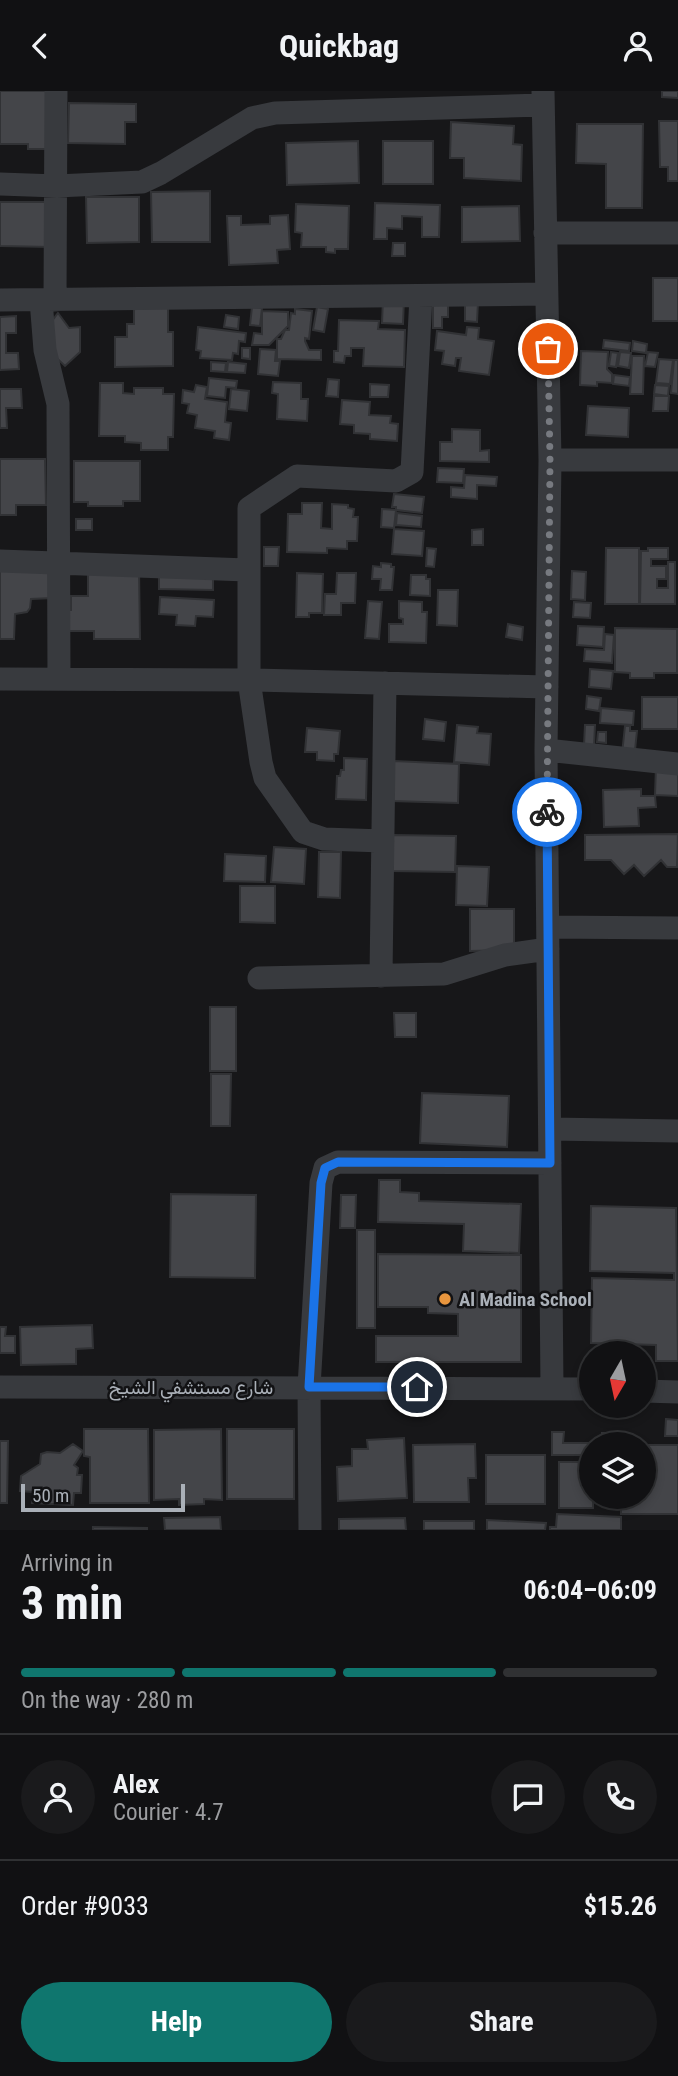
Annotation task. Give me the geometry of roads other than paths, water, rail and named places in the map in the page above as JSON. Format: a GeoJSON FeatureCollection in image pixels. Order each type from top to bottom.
{"type":"FeatureCollection","features":[{"type":"Feature","properties":{"kind":"street"},"geometry":{"type":"LineString","coordinates":[[56,91],[57,187],[45,350],[58,404],[59,678]]}},
{"type":"Feature","properties":{"kind":"street"},"geometry":{"type":"LineString","coordinates":[[0,184],[57,187],[142,182],[252,118],[275,113],[543,98],[550,460],[546,750],[552,1387]]}},
{"type":"Feature","properties":{"kind":"street"},"geometry":{"type":"LineString","coordinates":[[545,233],[678,233]]}},
{"type":"Feature","properties":{"kind":"street"},"geometry":{"type":"LineString","coordinates":[[0,300],[546,294]]}},
{"type":"Feature","properties":{"kind":"street"},"geometry":{"type":"LineString","coordinates":[[383,841],[324,839],[303,832],[265,778],[249,680],[249,508],[297,476],[396,481],[412,473],[421,296]]}},
{"type":"Feature","properties":{"kind":"street"},"geometry":{"type":"LineString","coordinates":[[550,460],[678,460]]}},
{"type":"Feature","properties":{"kind":"street"},"geometry":{"type":"LineString","coordinates":[[0,561],[247,570]]}},
{"type":"Feature","properties":{"kind":"street"},"geometry":{"type":"LineString","coordinates":[[0,678],[547,687]]}},
{"type":"Feature","properties":{"kind":"street"},"geometry":{"type":"LineString","coordinates":[[381,976],[385,683]]}},
{"type":"Feature","properties":{"kind":"street"},"geometry":{"type":"LineString","coordinates":[[546,750],[678,764]]}},
{"type":"Feature","properties":{"kind":"street"},"geometry":{"type":"LineString","coordinates":[[258,978],[444,974],[548,938],[678,927]]}},
{"type":"Feature","properties":{"kind":"street"},"geometry":{"type":"LineString","coordinates":[[550,1129],[678,1131]]}},
{"type":"Feature","properties":{"kind":"street"},"geometry":{"type":"LineString","coordinates":[[310,1530],[309,1387],[321,1183],[325,1168],[338,1162],[550,1163]]}},
{"type":"Feature","properties":{"kind":"street","name":"شارع مستشفي الشيخ"},"geometry":{"type":"LineString","coordinates":[[0,1387],[579,1388]]}},
{"type":"Feature","properties":{"kind":"street"},"geometry":{"type":"LineString","coordinates":[[656,1391],[678,1392]]}},
{"type":"Feature","properties":{"kind":"place","name":"Al Madina School"},"geometry":{"type":"Point","coordinates":[445,1299]}}]}
